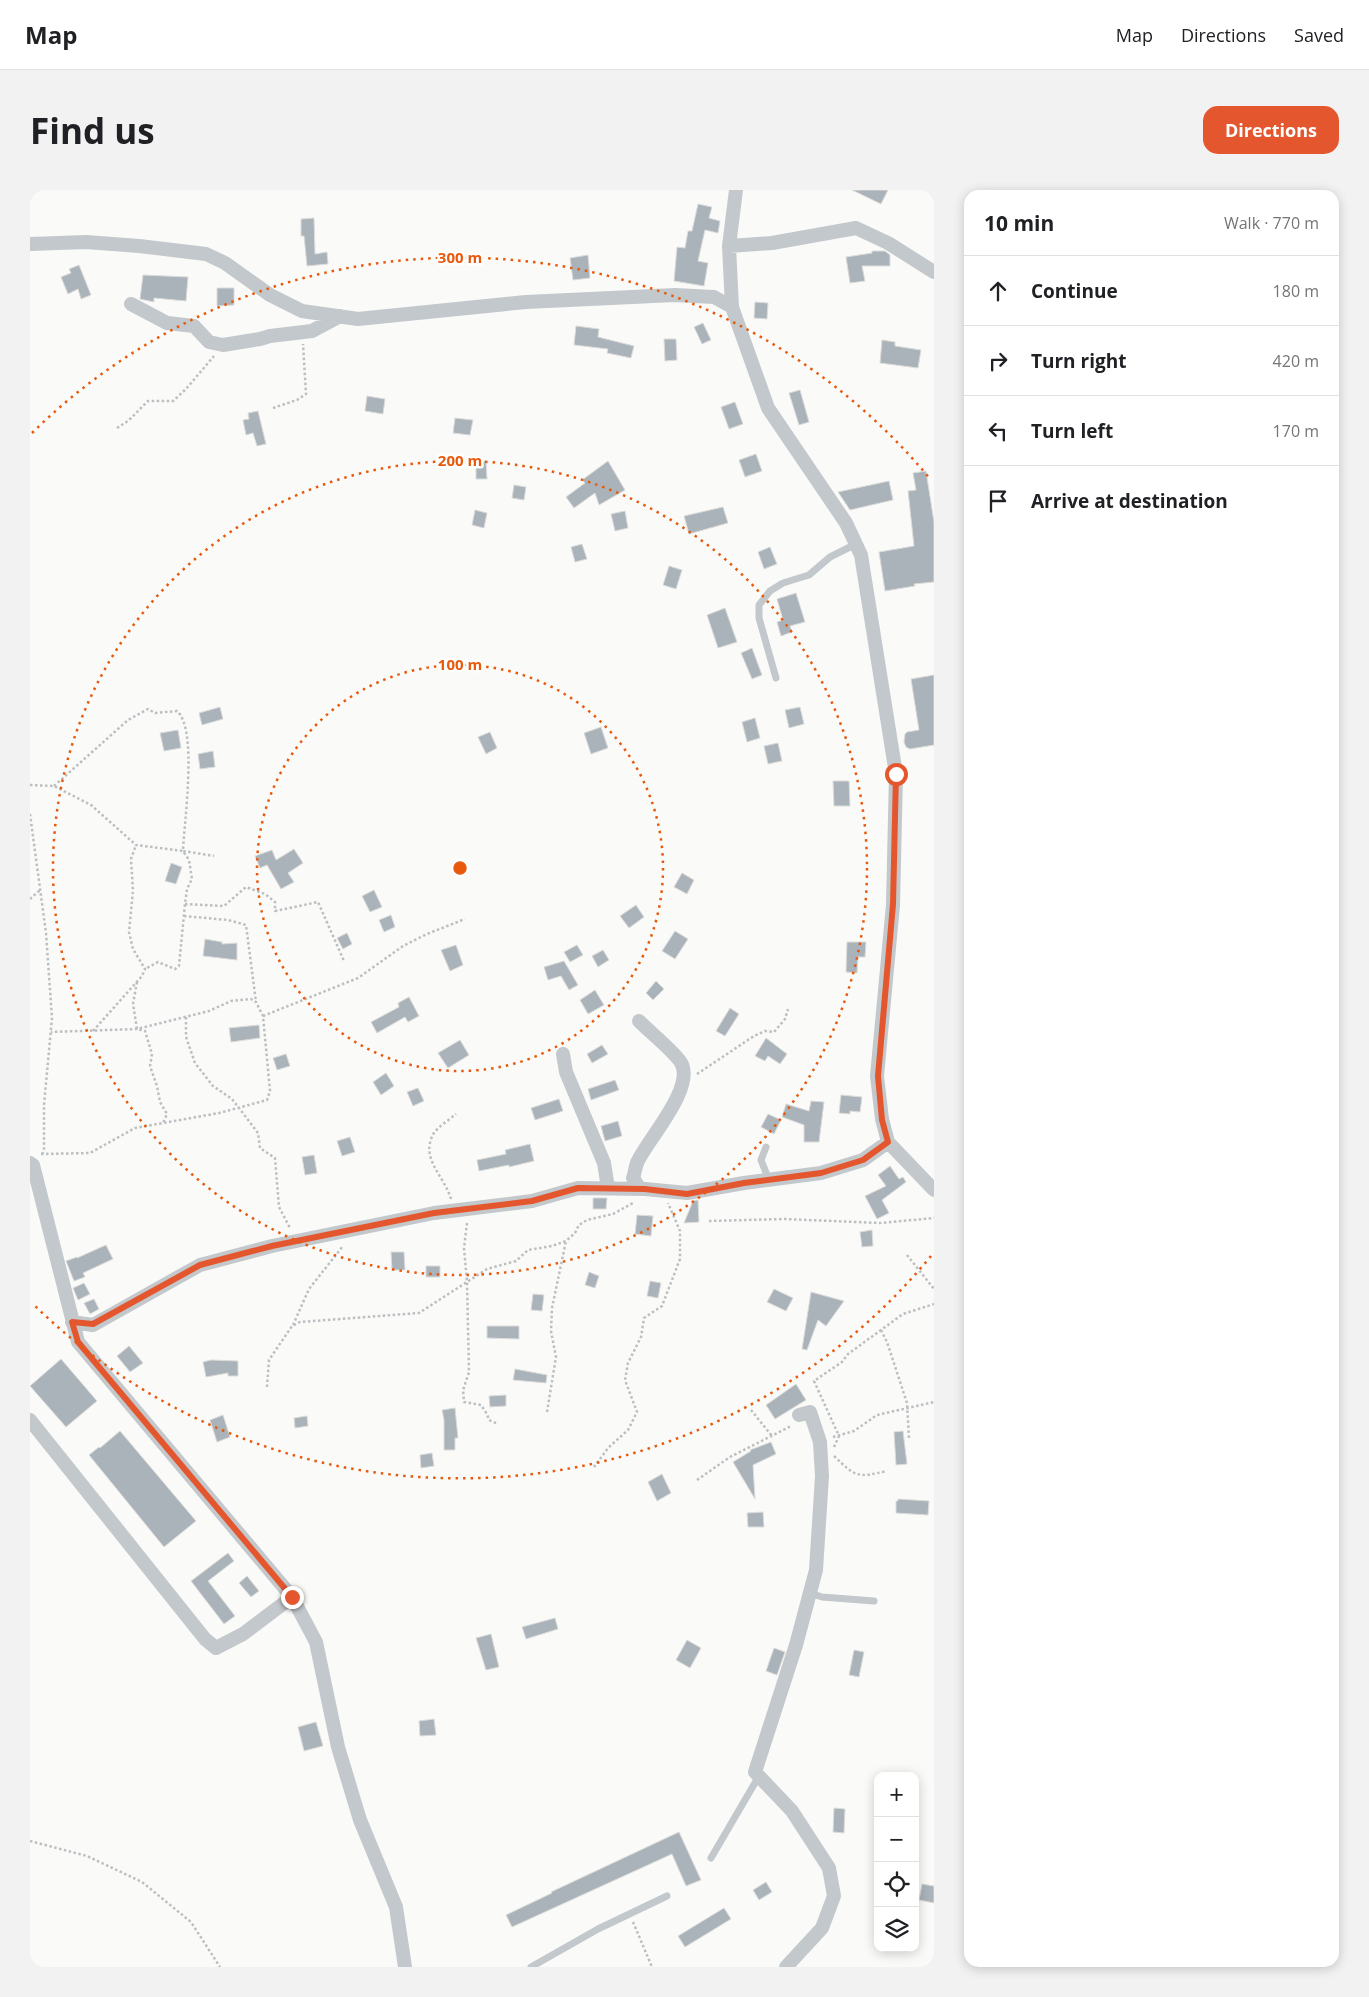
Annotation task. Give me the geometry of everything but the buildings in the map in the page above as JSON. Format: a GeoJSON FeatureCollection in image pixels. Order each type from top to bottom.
{"type":"FeatureCollection","features":[{"type":"Feature","properties":{"kind":"street"},"geometry":{"type":"LineString","coordinates":[[736,190],[729,246],[732,307],[768,408],[846,523],[861,554],[896,774],[893,904],[878,1076],[882,1120],[888,1142],[934,1190]]}},
{"type":"Feature","properties":{"kind":"street"},"geometry":{"type":"LineString","coordinates":[[729,246],[772,243],[856,228],[888,243],[934,272]]}},
{"type":"Feature","properties":{"kind":"street"},"geometry":{"type":"LineString","coordinates":[[30,244],[95,243],[206,254],[225,263],[270,295],[302,311],[358,319],[526,302],[674,295],[714,298],[732,307]]}},
{"type":"Feature","properties":{"kind":"street"},"geometry":{"type":"LineString","coordinates":[[131,304],[167,322],[194,326],[209,342],[223,345],[270,336],[312,331],[340,316]]}},
{"type":"Feature","properties":{"kind":"street"},"geometry":{"type":"LineString","coordinates":[[639,1021],[680,1062],[684,1071],[668,1116],[637,1162],[633,1178],[650,1189]]}},
{"type":"Feature","properties":{"kind":"street"},"geometry":{"type":"LineString","coordinates":[[563,1054],[566,1072],[604,1163],[608,1188]]}},
{"type":"Feature","properties":{"kind":"street"},"geometry":{"type":"LineString","coordinates":[[72,1322],[93,1324],[200,1265],[301,1240],[454,1211],[532,1201],[578,1188],[650,1189],[687,1194],[821,1173],[863,1160],[888,1142]]}},
{"type":"Feature","properties":{"kind":"street"},"geometry":{"type":"LineString","coordinates":[[35,1161],[78,1342],[292,1597],[316,1642],[338,1747],[360,1820],[396,1907],[405,1967]]}},
{"type":"Feature","properties":{"kind":"street"},"geometry":{"type":"LineString","coordinates":[[786,1967],[822,1928],[834,1896],[829,1868],[792,1811],[755,1772],[796,1645],[816,1570],[822,1476],[820,1442],[810,1412],[800,1415]]}},
{"type":"Feature","properties":{"kind":"street"},"geometry":{"type":"LineString","coordinates":[[30,1420],[205,1639],[216,1648],[244,1634],[292,1597]]}},
{"type":"Feature","properties":{"kind":"lane"},"geometry":{"type":"LineString","coordinates":[[776,678],[759,618],[759,606],[770,591],[783,583],[809,575],[830,557],[856,544]]}},
{"type":"Feature","properties":{"kind":"lane"},"geometry":{"type":"LineString","coordinates":[[766,1147],[761,1160],[769,1180]]}},
{"type":"Feature","properties":{"kind":"lane"},"geometry":{"type":"LineString","coordinates":[[810,1593],[822,1597],[874,1601]]}},
{"type":"Feature","properties":{"kind":"lane"},"geometry":{"type":"LineString","coordinates":[[711,1858],[759,1776]]}},
{"type":"Feature","properties":{"kind":"lane"},"geometry":{"type":"LineString","coordinates":[[531,1967],[598,1929],[666,1896]]}},
{"type":"Feature","properties":{"kind":"path"},"geometry":{"type":"LineString","coordinates":[[273,408],[297,400],[306,394],[302,333]]}},
{"type":"Feature","properties":{"kind":"path"},"geometry":{"type":"LineString","coordinates":[[117,428],[128,421],[148,401],[173,402],[223,345]]}},
{"type":"Feature","properties":{"kind":"path"},"geometry":{"type":"LineString","coordinates":[[54,786],[128,720],[148,708],[155,713],[177,711],[182,716],[186,729],[188,757],[184,851],[189,860],[192,879],[187,889],[179,966],[174,969],[158,962],[145,969],[138,980],[93,1031]]}},
{"type":"Feature","properties":{"kind":"path"},"geometry":{"type":"LineString","coordinates":[[30,785],[54,786],[91,805],[136,844],[214,856]]}},
{"type":"Feature","properties":{"kind":"path"},"geometry":{"type":"LineString","coordinates":[[30,814],[46,933],[52,1018],[44,1105],[44,1151],[35,1161]]}},
{"type":"Feature","properties":{"kind":"path"},"geometry":{"type":"LineString","coordinates":[[136,844],[131,859],[133,891],[129,932],[133,949],[145,969]]}},
{"type":"Feature","properties":{"kind":"path"},"geometry":{"type":"LineString","coordinates":[[185,904],[224,906],[246,887],[265,894],[276,902],[275,911],[318,902],[344,961]]}},
{"type":"Feature","properties":{"kind":"path"},"geometry":{"type":"LineString","coordinates":[[30,899],[40,889]]}},
{"type":"Feature","properties":{"kind":"path"},"geometry":{"type":"LineString","coordinates":[[35,1161],[90,1153],[134,1128],[219,1113],[267,1100],[270,1091],[263,1016],[256,1002],[246,925],[228,920],[184,916]]}},
{"type":"Feature","properties":{"kind":"path"},"geometry":{"type":"LineString","coordinates":[[263,1016],[358,978],[403,946],[465,919]]}},
{"type":"Feature","properties":{"kind":"path"},"geometry":{"type":"LineString","coordinates":[[137,1029],[133,1004],[138,980]]}},
{"type":"Feature","properties":{"kind":"path"},"geometry":{"type":"LineString","coordinates":[[51,1032],[137,1029],[209,1011],[231,1001],[251,1000],[256,1002]]}},
{"type":"Feature","properties":{"kind":"path"},"geometry":{"type":"LineString","coordinates":[[682,1080],[699,1073],[754,1036],[765,1031],[774,1032],[785,1020],[788,1009]]}},
{"type":"Feature","properties":{"kind":"path"},"geometry":{"type":"LineString","coordinates":[[186,1017],[186,1037],[195,1063],[213,1086],[232,1099],[258,1133],[260,1148],[275,1158],[279,1206],[289,1228],[301,1240]]}},
{"type":"Feature","properties":{"kind":"path"},"geometry":{"type":"LineString","coordinates":[[137,1029],[145,1031],[152,1054],[150,1066],[158,1086],[160,1102],[167,1114],[163,1123]]}},
{"type":"Feature","properties":{"kind":"path"},"geometry":{"type":"LineString","coordinates":[[456,1114],[435,1132],[428,1148],[430,1158],[448,1189],[454,1211],[467,1222],[464,1248],[467,1282],[469,1372],[463,1390],[464,1402],[481,1405],[489,1420],[498,1424]]}},
{"type":"Feature","properties":{"kind":"path"},"geometry":{"type":"LineString","coordinates":[[292,1326],[300,1322],[419,1313],[487,1269],[516,1261],[528,1250],[552,1246],[566,1241],[587,1220],[613,1214],[633,1203],[650,1189],[680,1231],[680,1259],[662,1306],[644,1318],[641,1337],[628,1363],[625,1380],[636,1412],[628,1430],[608,1448],[594,1468]]}},
{"type":"Feature","properties":{"kind":"path"},"geometry":{"type":"LineString","coordinates":[[709,1221],[784,1220],[880,1223],[934,1218]]}},
{"type":"Feature","properties":{"kind":"path"},"geometry":{"type":"LineString","coordinates":[[267,1387],[268,1360],[292,1326],[309,1289],[356,1229]]}},
{"type":"Feature","properties":{"kind":"path"},"geometry":{"type":"LineString","coordinates":[[547,1412],[556,1357],[551,1331],[552,1308],[566,1241]]}},
{"type":"Feature","properties":{"kind":"path"},"geometry":{"type":"LineString","coordinates":[[907,1255],[934,1289]]}},
{"type":"Feature","properties":{"kind":"path"},"geometry":{"type":"LineString","coordinates":[[887,1471],[866,1476],[854,1474],[831,1454],[839,1436],[814,1381],[842,1362],[848,1354],[903,1314],[934,1304]]}},
{"type":"Feature","properties":{"kind":"path"},"geometry":{"type":"LineString","coordinates":[[881,1330],[888,1342],[907,1408],[909,1439]]}},
{"type":"Feature","properties":{"kind":"path"},"geometry":{"type":"LineString","coordinates":[[820,1442],[854,1431],[878,1415],[934,1402]]}},
{"type":"Feature","properties":{"kind":"path"},"geometry":{"type":"LineString","coordinates":[[751,1410],[772,1436]]}},
{"type":"Feature","properties":{"kind":"path"},"geometry":{"type":"LineString","coordinates":[[697,1480],[730,1457],[793,1424],[796,1417],[800,1415]]}},
{"type":"Feature","properties":{"kind":"path"},"geometry":{"type":"LineString","coordinates":[[30,1841],[87,1856],[142,1882],[191,1922],[220,1967]]}},
{"type":"Feature","properties":{"kind":"path"},"geometry":{"type":"LineString","coordinates":[[629,1914],[652,1967]]}},
{"type":"Feature","properties":{"kind":"route"},"geometry":{"type":"LineString","coordinates":[[292,1597],[78,1342],[72,1322],[93,1324],[200,1265],[272,1246],[434,1213],[532,1201],[578,1188],[645,1189],[687,1194],[744,1183],[821,1173],[863,1160],[888,1142],[882,1120],[878,1076],[893,904],[896,774]]}}]}
